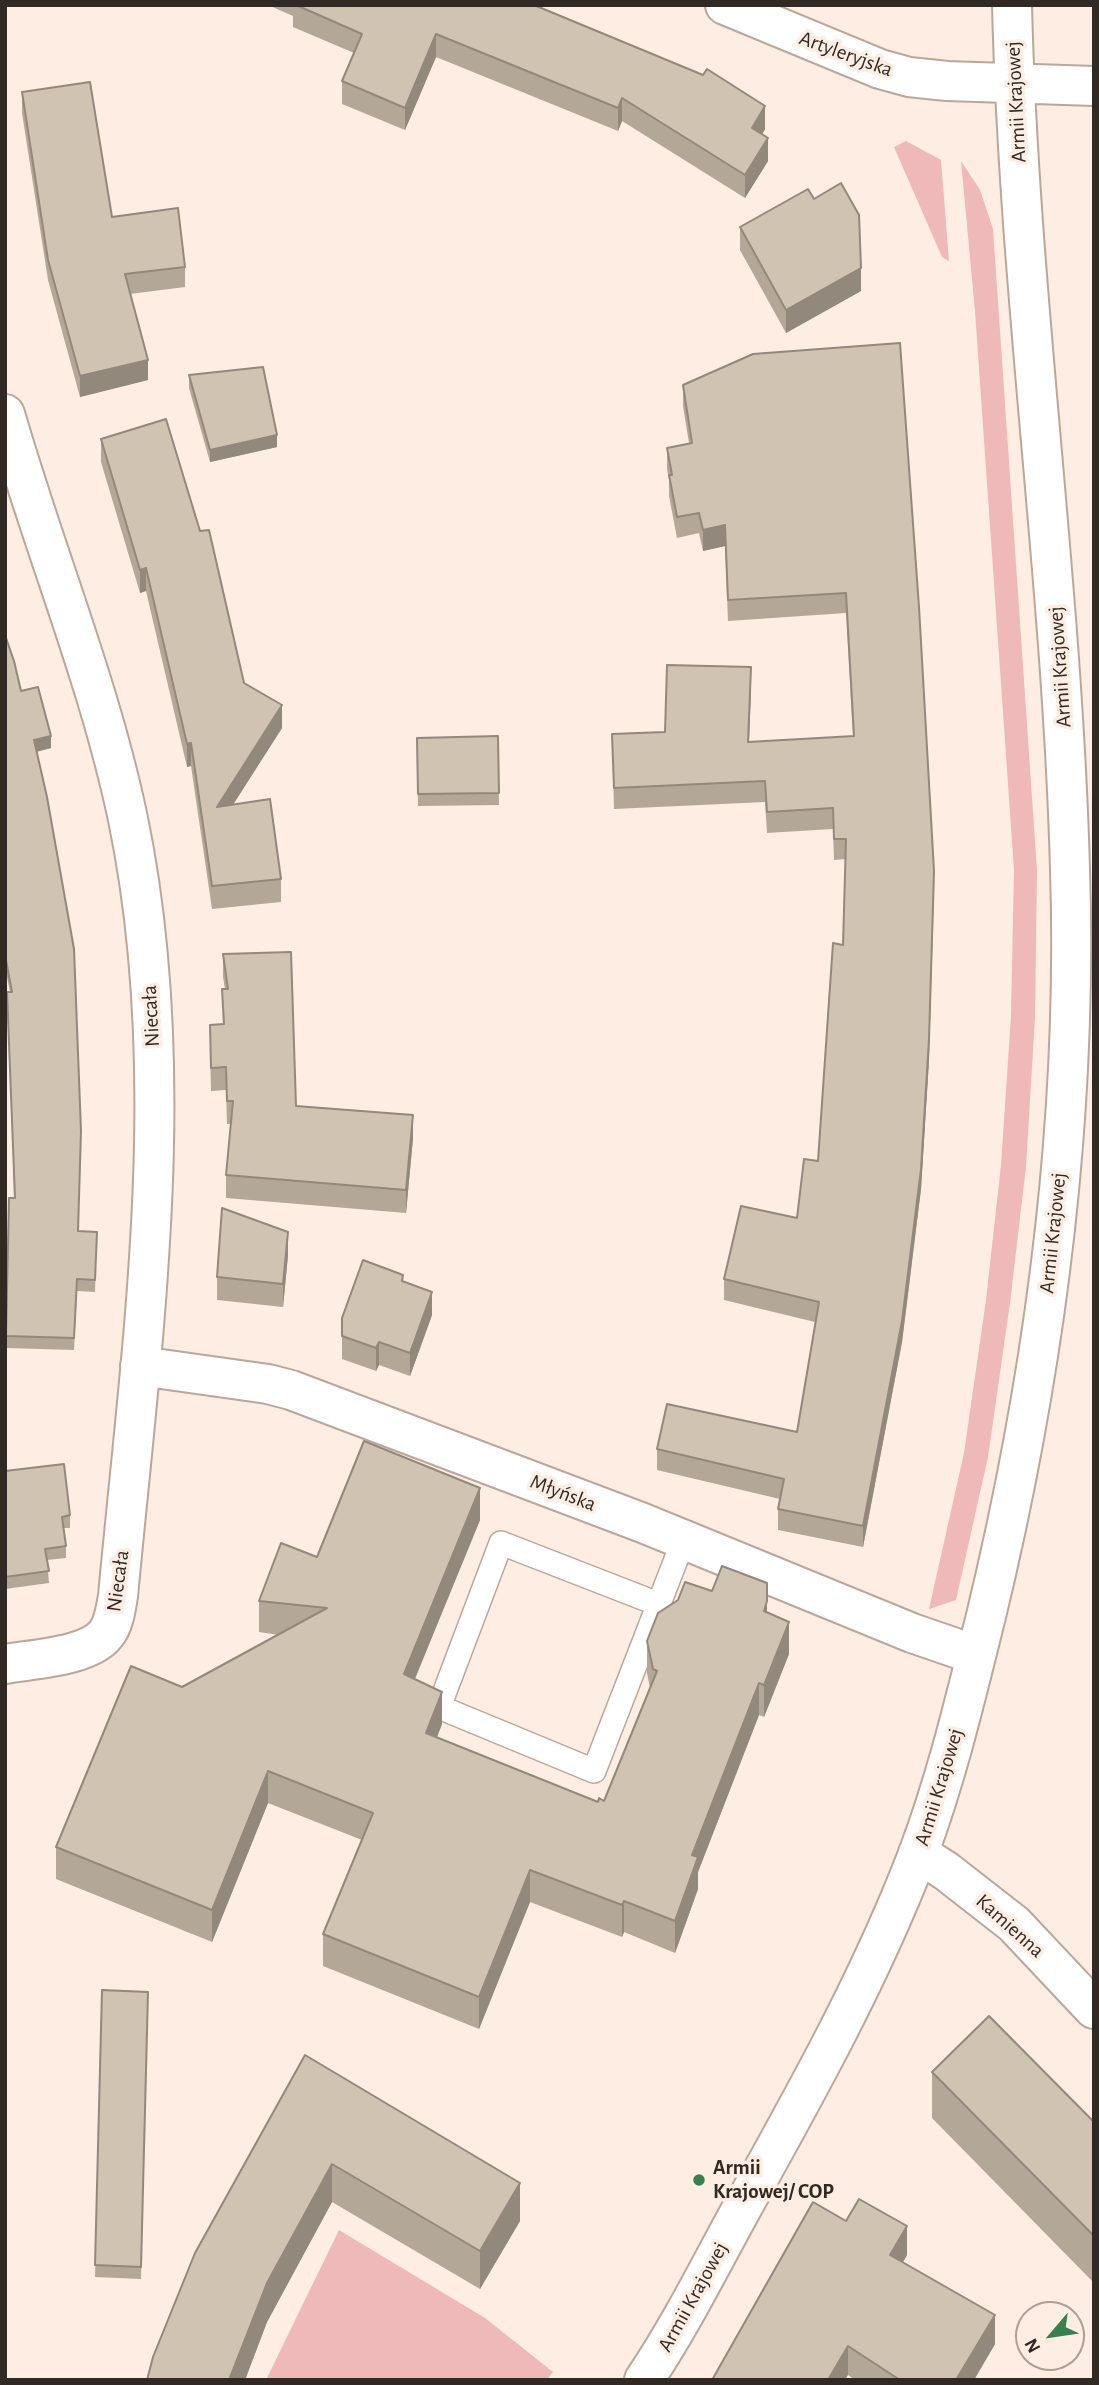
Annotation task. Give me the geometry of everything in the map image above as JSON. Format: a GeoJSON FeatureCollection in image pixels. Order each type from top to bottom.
{"type":"FeatureCollection","features":[{"type":"Feature","properties":{"kind":"street","name":"Artyleryjska"},"geometry":{"type":"LineString","coordinates":[[725,5],[880,69],[909,77],[947,81],[1094,86]]}},
{"type":"Feature","properties":{"kind":"street","name":"Armii Krajowej"},"geometry":{"type":"LineString","coordinates":[[644,2380],[695,2298],[827,2051],[872,1964],[918,1853],[947,1767],[1010,1514],[1054,1246],[1072,992],[1070,870],[1079,723],[1020,186],[1012,5]]}},
{"type":"Feature","properties":{"kind":"street","name":"Niecała"},"geometry":{"type":"LineString","coordinates":[[5,414],[91,676],[128,820],[140,892],[149,979],[154,1101],[153,1191],[114,1617],[106,1634],[73,1653],[5,1664]]}},
{"type":"Feature","properties":{"kind":"street","name":"Młyńska"},"geometry":{"type":"LineString","coordinates":[[139,1366],[268,1384],[291,1390],[684,1539],[912,1633],[976,1655]]}},
{"type":"Feature","properties":{"kind":"street","name":"Kamienna"},"geometry":{"type":"LineString","coordinates":[[918,1853],[946,1871],[1014,1924],[1094,2009]]}},
{"type":"Feature","properties":{"kind":"lane"},"geometry":{"type":"LineString","coordinates":[[658,1604],[501,1543],[439,1707],[594,1770],[684,1539]]}},
{"type":"Feature","properties":{"kind":"shaded area"},"geometry":{"type":"Polygon","coordinates":[[[906,141],[941,160],[949,261],[942,257],[894,147],[906,141]]]}},
{"type":"Feature","properties":{"kind":"shaded area"},"geometry":{"type":"Polygon","coordinates":[[[961,161],[980,190],[993,229],[1037,870],[1035,1017],[1026,1167],[988,1457],[956,1600],[929,1609],[964,1453],[986,1300],[1001,1165],[1011,1016],[1014,870],[975,311],[961,161]]]}},
{"type":"Feature","properties":{"kind":"shaded area"},"geometry":{"type":"Polygon","coordinates":[[[339,2230],[485,2318],[553,2372],[547,2380],[266,2380],[339,2230]]]}},
{"type":"Feature","properties":{"kind":"building"},"geometry":{"type":"Polygon","coordinates":[[[296,5],[534,5],[703,75],[707,69],[765,106],[752,128],[768,138],[745,175],[622,98],[618,108],[436,34],[405,108],[342,81],[362,34],[296,5]]]}},
{"type":"Feature","properties":{"kind":"building"},"geometry":{"type":"Polygon","coordinates":[[[90,82],[112,217],[178,208],[185,267],[125,274],[148,360],[80,376],[48,260],[22,92],[90,82]]]}},
{"type":"Feature","properties":{"kind":"building"},"geometry":{"type":"Polygon","coordinates":[[[841,183],[859,215],[861,268],[786,310],[740,227],[808,189],[814,199],[841,183]]]}},
{"type":"Feature","properties":{"kind":"building"},"geometry":{"type":"Polygon","coordinates":[[[900,343],[934,871],[929,1039],[921,1169],[902,1321],[863,1526],[778,1509],[784,1479],[657,1449],[667,1404],[797,1432],[819,1302],[724,1279],[741,1206],[797,1218],[804,1159],[818,1161],[833,943],[843,945],[846,839],[834,839],[833,808],[767,812],[765,781],[614,788],[612,734],[665,732],[667,665],[751,667],[748,742],[854,736],[846,593],[728,600],[725,525],[703,530],[699,513],[677,517],[667,448],[692,443],[683,385],[753,354],[900,343]]]}},
{"type":"Feature","properties":{"kind":"building"},"geometry":{"type":"Polygon","coordinates":[[[263,367],[277,435],[210,450],[189,375],[263,367]]]}},
{"type":"Feature","properties":{"kind":"building"},"geometry":{"type":"Polygon","coordinates":[[[166,419],[200,531],[209,530],[244,683],[282,705],[217,807],[270,799],[281,879],[212,886],[191,743],[187,744],[146,568],[140,570],[101,439],[166,419]]]}},
{"type":"Feature","properties":{"kind":"building"},"geometry":{"type":"Polygon","coordinates":[[[5,635],[21,691],[38,687],[51,736],[34,740],[74,949],[81,1131],[78,1231],[97,1232],[95,1280],[77,1279],[74,1338],[6,1336],[9,1198],[15,1198],[7,992],[12,992],[5,955],[5,635]]]}},
{"type":"Feature","properties":{"kind":"building"},"geometry":{"type":"Polygon","coordinates":[[[498,736],[499,793],[418,794],[417,738],[498,736]]]}},
{"type":"Feature","properties":{"kind":"building"},"geometry":{"type":"Polygon","coordinates":[[[291,952],[296,1106],[413,1115],[406,1190],[226,1175],[233,1101],[227,1101],[226,1067],[211,1068],[210,1025],[224,1024],[222,989],[228,989],[223,954],[291,952]]]}},
{"type":"Feature","properties":{"kind":"building"},"geometry":{"type":"Polygon","coordinates":[[[222,1208],[288,1232],[283,1284],[217,1277],[222,1208]]]}},
{"type":"Feature","properties":{"kind":"building"},"geometry":{"type":"Polygon","coordinates":[[[363,1260],[403,1275],[402,1281],[432,1292],[410,1353],[379,1342],[376,1348],[342,1336],[342,1318],[363,1260]]]}},
{"type":"Feature","properties":{"kind":"building"},"geometry":{"type":"Polygon","coordinates":[[[364,1441],[480,1488],[404,1674],[442,1692],[426,1733],[598,1802],[599,1798],[604,1801],[657,1671],[653,1669],[647,1641],[658,1613],[678,1600],[685,1582],[712,1591],[722,1566],[767,1583],[764,1611],[789,1622],[764,1685],[759,1683],[692,1855],[698,1857],[675,1921],[624,1901],[622,1905],[530,1870],[479,1997],[323,1934],[373,1813],[268,1771],[212,1910],[56,1847],[131,1666],[182,1687],[327,1608],[259,1601],[281,1543],[317,1557],[364,1441]]]}},
{"type":"Feature","properties":{"kind":"building"},"geometry":{"type":"Polygon","coordinates":[[[64,1464],[70,1515],[62,1517],[66,1546],[45,1549],[49,1571],[5,1577],[5,1471],[64,1464]]]}},
{"type":"Feature","properties":{"kind":"building"},"geometry":{"type":"Polygon","coordinates":[[[102,1990],[148,1992],[141,2267],[95,2265],[102,1990]]]}},
{"type":"Feature","properties":{"kind":"building"},"geometry":{"type":"Polygon","coordinates":[[[989,2016],[1094,2122],[1094,2236],[932,2072],[989,2016]]]}},
{"type":"Feature","properties":{"kind":"building"},"geometry":{"type":"Polygon","coordinates":[[[305,2055],[520,2183],[480,2251],[332,2164],[267,2283],[229,2380],[147,2380],[153,2357],[195,2253],[305,2055]]]}},
{"type":"Feature","properties":{"kind":"building"},"geometry":{"type":"Polygon","coordinates":[[[859,2199],[907,2226],[890,2255],[995,2315],[956,2380],[900,2380],[848,2346],[828,2380],[712,2380],[813,2202],[846,2221],[859,2199]]]}},
{"type":"Feature","properties":{"kind":"place","name":"Armii Krajowej/ COP"},"geometry":{"type":"Point","coordinates":[699,2180]}}]}
